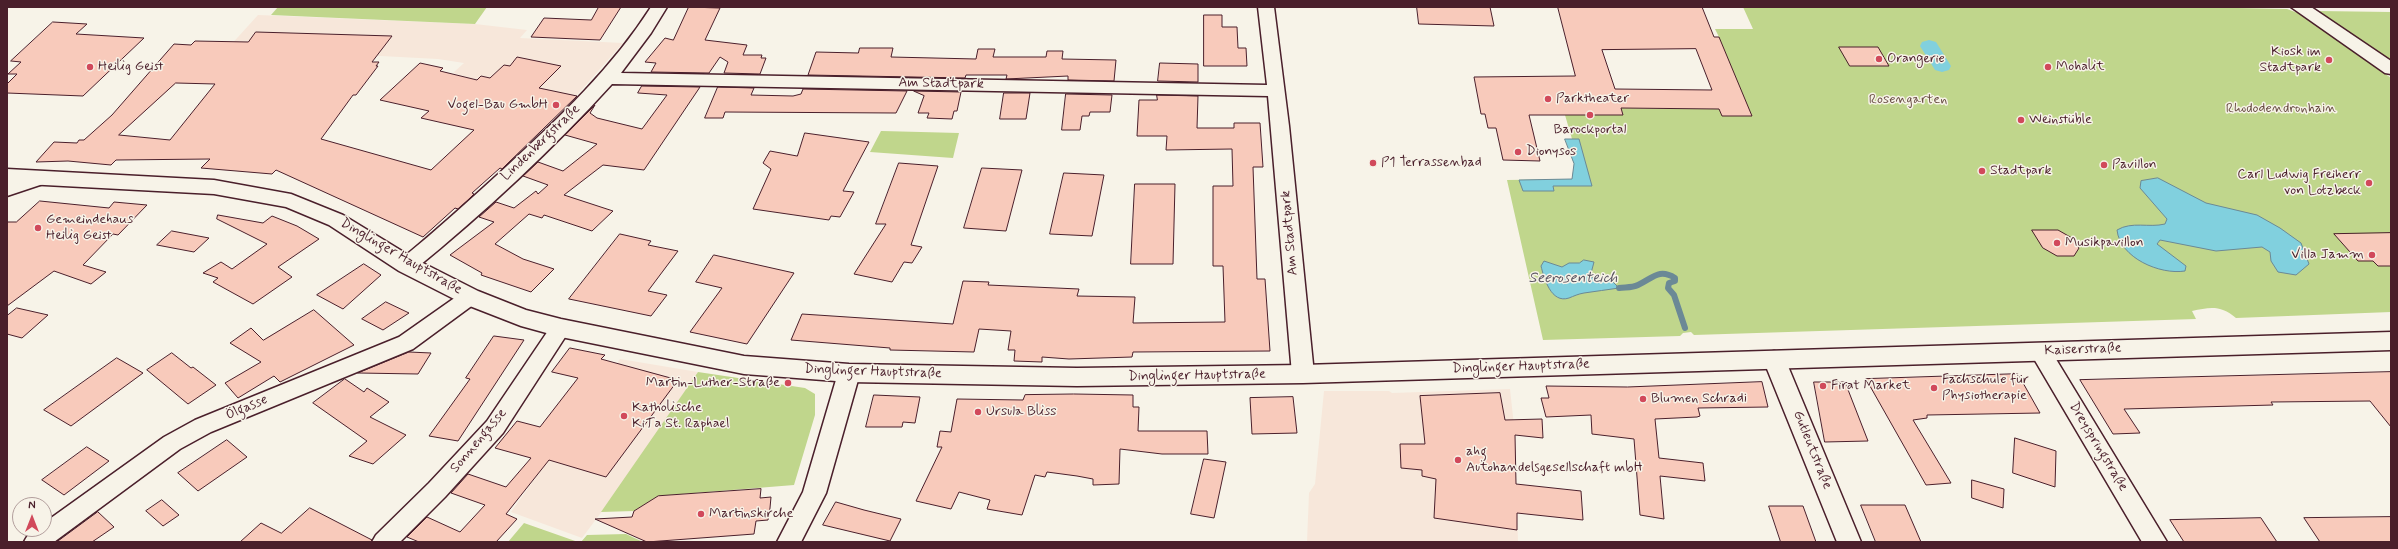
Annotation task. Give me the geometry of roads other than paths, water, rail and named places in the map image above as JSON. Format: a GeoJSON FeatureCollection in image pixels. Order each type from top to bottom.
{"type":"FeatureCollection","features":[{"type":"Feature","properties":{"kind":"street","name":"Lindenbergstraße"},"geometry":{"type":"LineString","coordinates":[[407,265],[436,242],[557,130],[607,78],[659,7]]}},
{"type":"Feature","properties":{"kind":"street","name":"Am Stadtpark"},"geometry":{"type":"LineString","coordinates":[[1266,7],[1276,91],[1303,374]]}},
{"type":"Feature","properties":{"kind":"street"},"geometry":{"type":"LineString","coordinates":[[2299,7],[2329,25],[2391,69]]}},
{"type":"Feature","properties":{"kind":"street","name":"Am Stadtpark"},"geometry":{"type":"LineString","coordinates":[[607,78],[1276,91]]}},
{"type":"Feature","properties":{"kind":"street","name":"Dinglinger Hauptstraße"},"geometry":{"type":"LineString","coordinates":[[7,176],[214,187],[291,201],[336,220],[407,265],[470,297],[521,317],[561,328],[744,364],[849,373],[1077,377],[1303,374],[1774,359]]}},
{"type":"Feature","properties":{"kind":"street"},"geometry":{"type":"LineString","coordinates":[[7,190],[36,178]]}},
{"type":"Feature","properties":{"kind":"street","name":"Ölgasse"},"geometry":{"type":"LineString","coordinates":[[36,542],[172,443],[211,423],[406,343],[470,297]]}},
{"type":"Feature","properties":{"kind":"street","name":"Sonnengasse"},"geometry":{"type":"LineString","coordinates":[[384,542],[436,490],[495,427],[561,328]]}},
{"type":"Feature","properties":{"kind":"street","name":"Kaiserstraße"},"geometry":{"type":"LineString","coordinates":[[1774,359],[2391,341]]}},
{"type":"Feature","properties":{"kind":"street","name":"Dreyspringstraße"},"geometry":{"type":"LineString","coordinates":[[2040,352],[2155,542]]}},
{"type":"Feature","properties":{"kind":"street","name":"Gutleutstraße"},"geometry":{"type":"LineString","coordinates":[[1774,359],[1850,542]]}},
{"type":"Feature","properties":{"kind":"street"},"geometry":{"type":"LineString","coordinates":[[789,542],[814,493],[849,373]]}},
{"type":"Feature","properties":{"kind":"water"},"geometry":{"type":"Polygon","coordinates":[[[1565,139],[1579,139],[1592,186],[1553,186],[1554,191],[1523,191],[1519,180],[1572,179],[1574,164],[1565,139]]]}},
{"type":"Feature","properties":{"kind":"water"},"geometry":{"type":"Polygon","coordinates":[[[2158,178],[2206,203],[2257,215],[2280,228],[2301,243],[2309,264],[2296,275],[2278,272],[2271,261],[2270,252],[2262,247],[2216,251],[2160,240],[2157,244],[2186,266],[2185,271],[2175,272],[2164,270],[2143,262],[2125,249],[2117,230],[2123,227],[2135,225],[2165,224],[2167,219],[2140,188],[2141,181],[2158,178]]]}},
{"type":"Feature","properties":{"kind":"water","name":"Seerosenteich"},"geometry":{"type":"Polygon","coordinates":[[[1584,260],[1594,262],[1590,277],[1611,280],[1619,288],[1578,294],[1563,299],[1553,294],[1546,283],[1542,271],[1541,266],[1544,261],[1562,267],[1569,263],[1579,263],[1584,260]]]}},
{"type":"Feature","properties":{"kind":"waterway"},"geometry":{"type":"LineString","coordinates":[[1929,46],[1942,66]]}},
{"type":"Feature","properties":{"kind":"waterway"},"geometry":{"type":"LineString","coordinates":[[1619,288],[1636,286],[1660,274],[1669,275],[1675,278],[1675,281],[1669,283],[1668,288],[1674,295],[1685,328]]}},
{"type":"Feature","properties":{"kind":"place","name":"Orangerie"},"geometry":{"type":"Point","coordinates":[1879,59]}},
{"type":"Feature","properties":{"kind":"place","name":"Kiosk im Stadtpark"},"geometry":{"type":"Point","coordinates":[2329,60]}},
{"type":"Feature","properties":{"kind":"place","name":"Heilig Geist"},"geometry":{"type":"Point","coordinates":[90,67]}},
{"type":"Feature","properties":{"kind":"place","name":"Mohalit"},"geometry":{"type":"Point","coordinates":[2048,67]}},
{"type":"Feature","properties":{"kind":"place","name":"Parktheater"},"geometry":{"type":"Point","coordinates":[1548,99]}},
{"type":"Feature","properties":{"kind":"place","name":"Vogel-Bau GmbH"},"geometry":{"type":"Point","coordinates":[556,105]}},
{"type":"Feature","properties":{"kind":"place","name":"Barockportal"},"geometry":{"type":"Point","coordinates":[1590,115]}},
{"type":"Feature","properties":{"kind":"place","name":"Weinstüble"},"geometry":{"type":"Point","coordinates":[2021,120]}},
{"type":"Feature","properties":{"kind":"place","name":"Dionysos"},"geometry":{"type":"Point","coordinates":[1518,152]}},
{"type":"Feature","properties":{"kind":"place","name":"P1 Terrassenbad"},"geometry":{"type":"Point","coordinates":[1373,163]}},
{"type":"Feature","properties":{"kind":"place","name":"Pavillon"},"geometry":{"type":"Point","coordinates":[2104,165]}},
{"type":"Feature","properties":{"kind":"place","name":"Stadtpark"},"geometry":{"type":"Point","coordinates":[1982,171]}},
{"type":"Feature","properties":{"kind":"place","name":"Carl Ludwig Freiherr von Lotzbeck"},"geometry":{"type":"Point","coordinates":[2369,183]}},
{"type":"Feature","properties":{"kind":"place","name":"Gemeindehaus Heilig Geist"},"geometry":{"type":"Point","coordinates":[38,228]}},
{"type":"Feature","properties":{"kind":"place","name":"Musikpavillon"},"geometry":{"type":"Point","coordinates":[2057,243]}},
{"type":"Feature","properties":{"kind":"place","name":"Villa Jamm"},"geometry":{"type":"Point","coordinates":[2372,255]}},
{"type":"Feature","properties":{"kind":"place","name":"Martin-Luther-Straße"},"geometry":{"type":"Point","coordinates":[788,383]}},
{"type":"Feature","properties":{"kind":"place","name":"Firat Market"},"geometry":{"type":"Point","coordinates":[1823,386]}},
{"type":"Feature","properties":{"kind":"place","name":"Fachschule für Physiotherapie"},"geometry":{"type":"Point","coordinates":[1934,388]}},
{"type":"Feature","properties":{"kind":"place","name":"Blumen Schradi"},"geometry":{"type":"Point","coordinates":[1643,399]}},
{"type":"Feature","properties":{"kind":"place","name":"Ursula Bliss"},"geometry":{"type":"Point","coordinates":[978,412]}},
{"type":"Feature","properties":{"kind":"place","name":"Katholische KiTa St. Raphael"},"geometry":{"type":"Point","coordinates":[624,416]}},
{"type":"Feature","properties":{"kind":"place","name":"ahg Autohandelsgesellschaft mbH"},"geometry":{"type":"Point","coordinates":[1458,460]}},
{"type":"Feature","properties":{"kind":"place","name":"Martinskirche"},"geometry":{"type":"Point","coordinates":[701,514]}},
{"type":"Feature","properties":{"kind":"park label","name":"Rosengarten"},"geometry":{"type":"Point","coordinates":[1908,100]}},
{"type":"Feature","properties":{"kind":"park label","name":"Rhododendronhain"},"geometry":{"type":"Point","coordinates":[2281,109]}}]}
